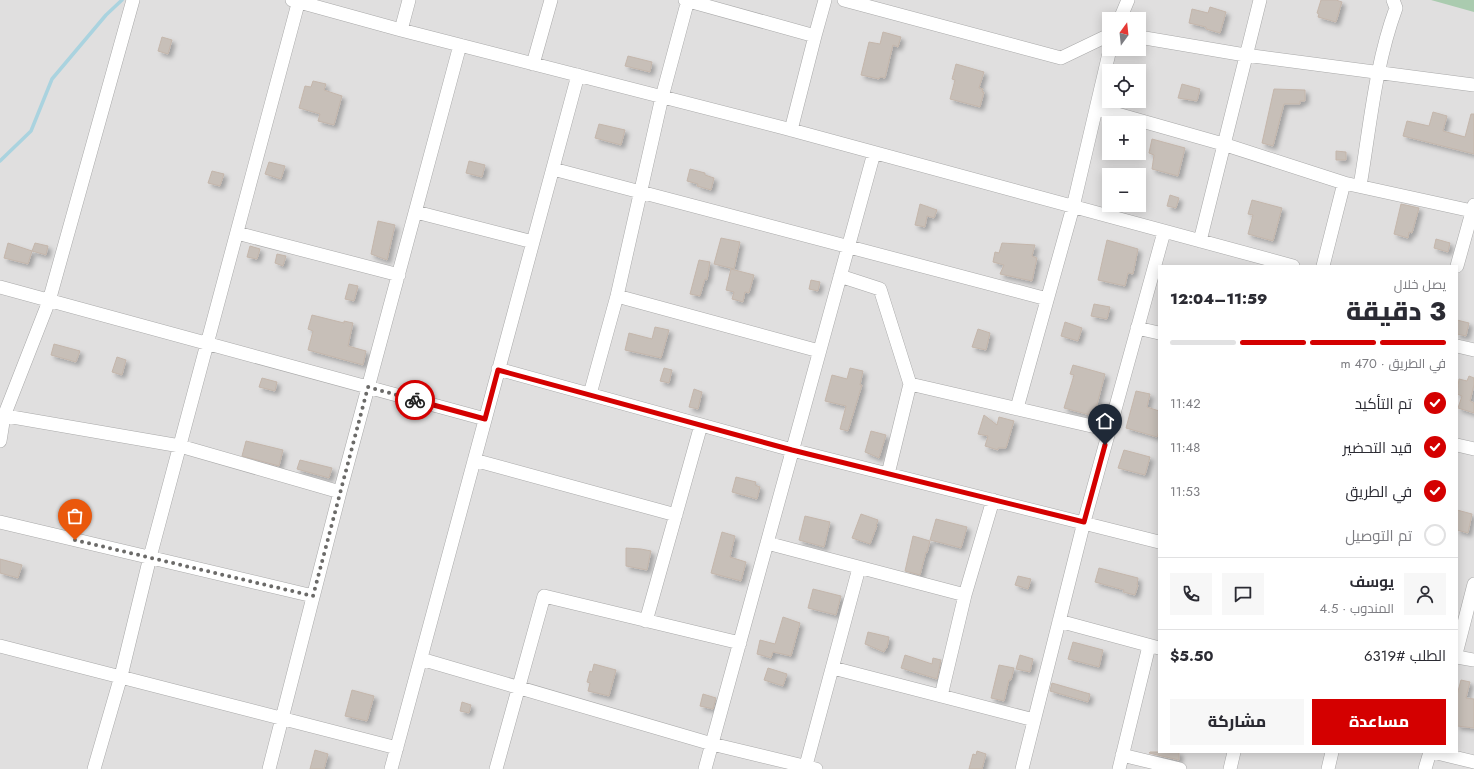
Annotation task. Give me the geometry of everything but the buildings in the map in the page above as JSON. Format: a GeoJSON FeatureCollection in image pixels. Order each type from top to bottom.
{"type":"FeatureCollection","features":[{"type":"Feature","properties":{"kind":"street"},"geometry":{"type":"LineString","coordinates":[[0,441],[2,415],[49,301],[133,0]]}},
{"type":"Feature","properties":{"kind":"street"},"geometry":{"type":"LineString","coordinates":[[401,30],[408,0]]}},
{"type":"Feature","properties":{"kind":"street"},"geometry":{"type":"LineString","coordinates":[[533,64],[551,0]]}},
{"type":"Feature","properties":{"kind":"street"},"geometry":{"type":"LineString","coordinates":[[590,394],[617,296],[662,97],[687,0],[815,36]]}},
{"type":"Feature","properties":{"kind":"street"},"geometry":{"type":"LineString","coordinates":[[791,130],[825,0]]}},
{"type":"Feature","properties":{"kind":"street"},"geometry":{"type":"LineString","coordinates":[[844,0],[1061,58],[1102,38]]}},
{"type":"Feature","properties":{"kind":"street"},"geometry":{"type":"LineString","coordinates":[[1123,12],[1128,0]]}},
{"type":"Feature","properties":{"kind":"street"},"geometry":{"type":"LineString","coordinates":[[1200,241],[1245,55],[1260,0]]}},
{"type":"Feature","properties":{"kind":"street"},"geometry":{"type":"LineString","coordinates":[[1360,186],[1385,42],[1396,8],[1393,0]]}},
{"type":"Feature","properties":{"kind":"street"},"geometry":{"type":"LineString","coordinates":[[94,769],[121,676],[150,557],[237,233],[296,1],[401,30],[791,130],[1289,265]]}},
{"type":"Feature","properties":{"kind":"street"},"geometry":{"type":"LineString","coordinates":[[1146,38],[1245,55],[1474,84]]}},
{"type":"Feature","properties":{"kind":"street"},"geometry":{"type":"LineString","coordinates":[[269,769],[340,492],[460,45]]}},
{"type":"Feature","properties":{"kind":"street"},"geometry":{"type":"LineString","coordinates":[[1017,408],[1073,207],[1108,56]]}},
{"type":"Feature","properties":{"kind":"street"},"geometry":{"type":"LineString","coordinates":[[391,769],[578,75]]}},
{"type":"Feature","properties":{"kind":"street"},"geometry":{"type":"LineString","coordinates":[[1096,108],[1223,144],[1344,183],[1473,208],[1457,265]]}},
{"type":"Feature","properties":{"kind":"street"},"geometry":{"type":"LineString","coordinates":[[706,769],[874,153]]}},
{"type":"Feature","properties":{"kind":"street"},"geometry":{"type":"LineString","coordinates":[[553,169],[848,248],[1047,299]]}},
{"type":"Feature","properties":{"kind":"street"},"geometry":{"type":"LineString","coordinates":[[1323,265],[1344,183]]}},
{"type":"Feature","properties":{"kind":"street"},"geometry":{"type":"LineString","coordinates":[[416,212],[533,242]]}},
{"type":"Feature","properties":{"kind":"street"},"geometry":{"type":"LineString","coordinates":[[1022,769],[1084,522],[1164,232]]}},
{"type":"Feature","properties":{"kind":"street"},"geometry":{"type":"LineString","coordinates":[[237,233],[399,275]]}},
{"type":"Feature","properties":{"kind":"street"},"geometry":{"type":"LineString","coordinates":[[840,276],[880,289],[910,384],[888,474]]}},
{"type":"Feature","properties":{"kind":"street"},"geometry":{"type":"LineString","coordinates":[[0,287],[485,419]]}},
{"type":"Feature","properties":{"kind":"street"},"geometry":{"type":"LineString","coordinates":[[617,296],[819,351]]}},
{"type":"Feature","properties":{"kind":"street"},"geometry":{"type":"LineString","coordinates":[[1137,328],[1158,333]]}},
{"type":"Feature","properties":{"kind":"street"},"geometry":{"type":"LineString","coordinates":[[1458,346],[1474,350]]}},
{"type":"Feature","properties":{"kind":"street"},"geometry":{"type":"LineString","coordinates":[[498,370],[792,450],[1158,542]]}},
{"type":"Feature","properties":{"kind":"street"},"geometry":{"type":"LineString","coordinates":[[910,384],[1109,430]]}},
{"type":"Feature","properties":{"kind":"street"},"geometry":{"type":"LineString","coordinates":[[2,415],[180,446],[340,492]]}},
{"type":"Feature","properties":{"kind":"street"},"geometry":{"type":"LineString","coordinates":[[646,621],[700,425]]}},
{"type":"Feature","properties":{"kind":"street"},"geometry":{"type":"LineString","coordinates":[[1458,445],[1474,449]]}},
{"type":"Feature","properties":{"kind":"street"},"geometry":{"type":"LineString","coordinates":[[474,460],[676,515]]}},
{"type":"Feature","properties":{"kind":"street"},"geometry":{"type":"LineString","coordinates":[[941,696],[965,595],[993,500]]}},
{"type":"Feature","properties":{"kind":"street"},"geometry":{"type":"LineString","coordinates":[[0,522],[313,596]]}},
{"type":"Feature","properties":{"kind":"street"},"geometry":{"type":"LineString","coordinates":[[767,543],[965,595]]}},
{"type":"Feature","properties":{"kind":"street"},"geometry":{"type":"LineString","coordinates":[[421,659],[712,744],[809,768],[859,568]]}},
{"type":"Feature","properties":{"kind":"street"},"geometry":{"type":"LineString","coordinates":[[1458,646],[1474,584]]}},
{"type":"Feature","properties":{"kind":"street"},"geometry":{"type":"LineString","coordinates":[[496,769],[544,596],[740,643]]}},
{"type":"Feature","properties":{"kind":"street"},"geometry":{"type":"LineString","coordinates":[[1059,621],[1154,647],[1119,769]]}},
{"type":"Feature","properties":{"kind":"street"},"geometry":{"type":"LineString","coordinates":[[0,646],[397,748]]}},
{"type":"Feature","properties":{"kind":"street"},"geometry":{"type":"LineString","coordinates":[[1458,657],[1474,660]]}},
{"type":"Feature","properties":{"kind":"street"},"geometry":{"type":"LineString","coordinates":[[833,668],[1034,720]]}},
{"type":"Feature","properties":{"kind":"street"},"geometry":{"type":"LineString","coordinates":[[1230,769],[1234,753]]}},
{"type":"Feature","properties":{"kind":"street"},"geometry":{"type":"LineString","coordinates":[[1328,769],[1332,753]]}},
{"type":"Feature","properties":{"kind":"street"},"geometry":{"type":"LineString","coordinates":[[1426,769],[1431,753]]}},
{"type":"Feature","properties":{"kind":"street"},"geometry":{"type":"LineString","coordinates":[[1435,753],[1474,762]]}},
{"type":"Feature","properties":{"kind":"street"},"geometry":{"type":"LineString","coordinates":[[1122,756],[1180,769]]}},
{"type":"Feature","properties":{"kind":"shaded area"},"geometry":{"type":"Polygon","coordinates":[[[0,0],[1474,0],[1474,769],[0,769],[0,0]]]}},
{"type":"Feature","properties":{"kind":"green space"},"geometry":{"type":"Polygon","coordinates":[[[1431,0],[1474,0],[1474,12],[1431,0]]]}},
{"type":"Feature","properties":{"kind":"waterway"},"geometry":{"type":"LineString","coordinates":[[0,161],[31,131],[52,79],[106,15],[122,0]]}},
{"type":"Feature","properties":{"kind":"way so far"},"geometry":{"type":"LineString","coordinates":[[75,540],[313,596],[368,387],[415,400]]}},
{"type":"Feature","properties":{"kind":"route"},"geometry":{"type":"LineString","coordinates":[[415,400],[485,419],[498,370],[792,450],[1084,522],[1105,445]]}}]}
